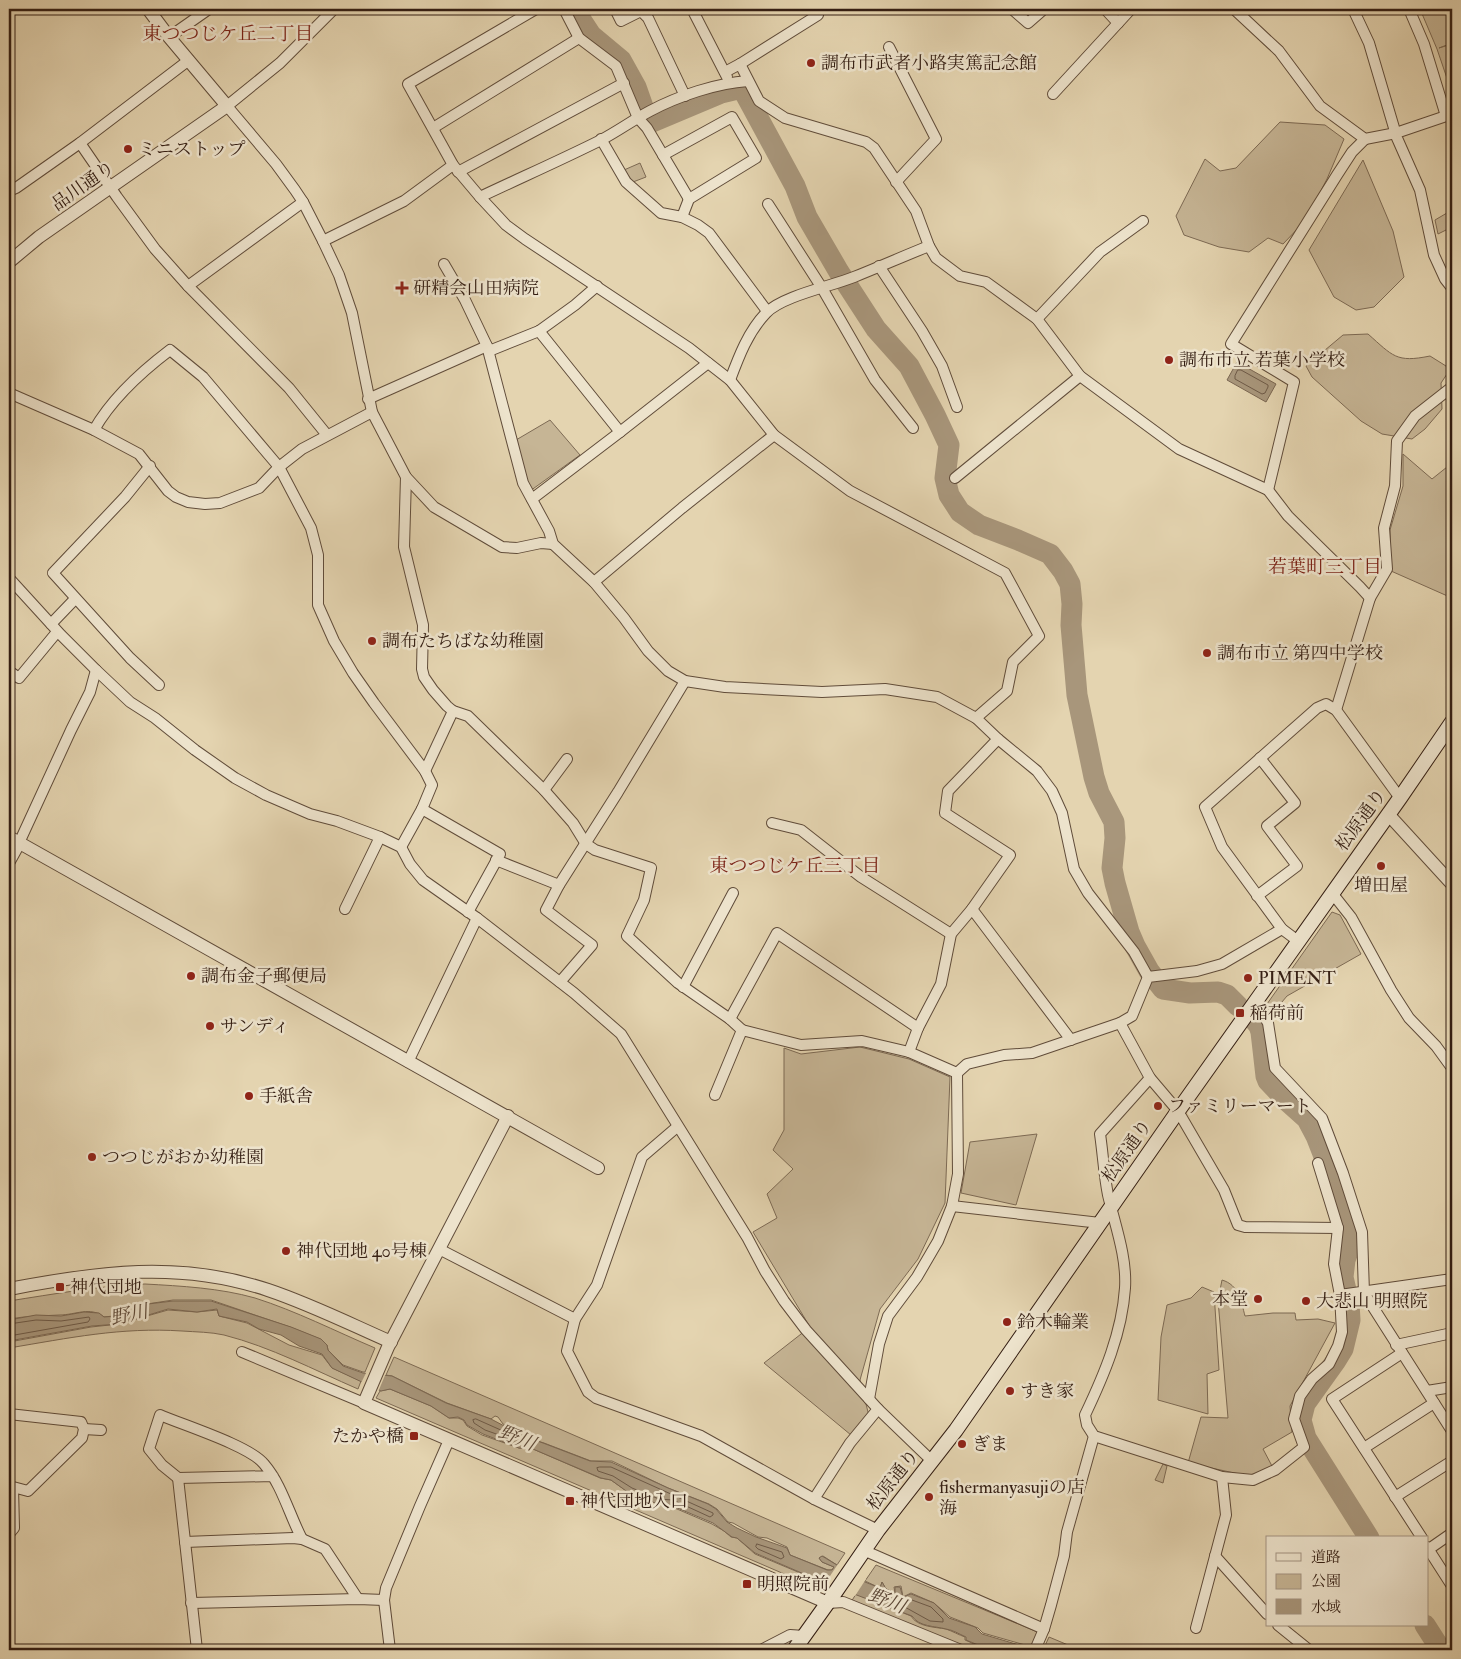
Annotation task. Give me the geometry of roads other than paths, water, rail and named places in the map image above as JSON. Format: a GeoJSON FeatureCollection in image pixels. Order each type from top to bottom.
{"type":"FeatureCollection","features":[{"type":"Feature","properties":{"kind":"main road","name":"松原通り"},"geometry":{"type":"LineString","coordinates":[[831,1599],[878,1530],[956,1430],[1452,722]]}},
{"type":"Feature","properties":{"kind":"main road"},"geometry":{"type":"LineString","coordinates":[[794,1650],[831,1599]]}},
{"type":"Feature","properties":{"kind":"street"},"geometry":{"type":"LineString","coordinates":[[148,9],[169,37],[276,164],[303,202],[339,275],[352,314],[372,412],[406,478],[434,507],[502,547],[517,548],[541,542],[553,544]]}},
{"type":"Feature","properties":{"kind":"street"},"geometry":{"type":"LineString","coordinates":[[169,37],[209,9]]}},
{"type":"Feature","properties":{"kind":"street"},"geometry":{"type":"LineString","coordinates":[[227,106],[280,62],[334,9]]}},
{"type":"Feature","properties":{"kind":"street"},"geometry":{"type":"LineString","coordinates":[[536,9],[408,84],[456,168],[480,197],[513,230],[689,348],[730,380],[774,435],[850,491],[1005,573],[1039,636],[1013,662],[1007,691],[976,718]]}},
{"type":"Feature","properties":{"kind":"street"},"geometry":{"type":"LineString","coordinates":[[564,9],[580,38],[616,66],[638,118],[647,128],[689,199]]}},
{"type":"Feature","properties":{"kind":"street"},"geometry":{"type":"LineString","coordinates":[[615,9],[621,21],[641,11],[648,18],[685,96]]}},
{"type":"Feature","properties":{"kind":"street"},"geometry":{"type":"LineString","coordinates":[[692,9],[730,82]]}},
{"type":"Feature","properties":{"kind":"street"},"geometry":{"type":"LineString","coordinates":[[725,72],[818,15],[810,9]]}},
{"type":"Feature","properties":{"kind":"street"},"geometry":{"type":"LineString","coordinates":[[1012,9],[1028,23],[1044,9]]}},
{"type":"Feature","properties":{"kind":"street"},"geometry":{"type":"LineString","coordinates":[[1105,9],[1118,22]]}},
{"type":"Feature","properties":{"kind":"street"},"geometry":{"type":"LineString","coordinates":[[1053,94],[1131,9]]}},
{"type":"Feature","properties":{"kind":"street"},"geometry":{"type":"LineString","coordinates":[[1234,9],[1279,51],[1320,106],[1365,139]]}},
{"type":"Feature","properties":{"kind":"street"},"geometry":{"type":"LineString","coordinates":[[1353,9],[1369,43],[1396,133],[1420,190],[1434,255],[1445,279],[1452,288]]}},
{"type":"Feature","properties":{"kind":"street"},"geometry":{"type":"LineString","coordinates":[[1268,490],[1294,382],[1231,344],[1352,152],[1365,139],[1396,133],[1449,115],[1424,44],[1408,9]]}},
{"type":"Feature","properties":{"kind":"street"},"geometry":{"type":"LineString","coordinates":[[433,128],[580,38]]}},
{"type":"Feature","properties":{"kind":"street"},"geometry":{"type":"LineString","coordinates":[[889,47],[936,139],[896,182]]}},
{"type":"Feature","properties":{"kind":"street"},"geometry":{"type":"LineString","coordinates":[[9,191],[80,143],[189,60]]}},
{"type":"Feature","properties":{"kind":"street"},"geometry":{"type":"LineString","coordinates":[[740,64],[759,101],[784,118],[866,142],[874,148],[916,211],[929,246],[936,258],[960,276],[986,282],[1037,319],[1080,376],[1179,449],[1268,490],[1288,516],[1370,598]]}},
{"type":"Feature","properties":{"kind":"street"},"geometry":{"type":"LineString","coordinates":[[480,197],[601,139],[651,110],[685,96],[730,82],[748,81]]}},
{"type":"Feature","properties":{"kind":"street"},"geometry":{"type":"LineString","coordinates":[[323,241],[404,201],[456,168],[624,83]]}},
{"type":"Feature","properties":{"kind":"street","name":"品川通り"},"geometry":{"type":"LineString","coordinates":[[9,262],[38,238],[227,106]]}},
{"type":"Feature","properties":{"kind":"street"},"geometry":{"type":"LineString","coordinates":[[663,155],[732,116],[756,158],[689,199],[682,217]]}},
{"type":"Feature","properties":{"kind":"street"},"geometry":{"type":"LineString","coordinates":[[601,139],[626,182],[660,212],[682,217],[709,233],[767,311]]}},
{"type":"Feature","properties":{"kind":"street"},"geometry":{"type":"LineString","coordinates":[[80,143],[155,249],[188,286],[289,388],[327,435]]}},
{"type":"Feature","properties":{"kind":"street"},"geometry":{"type":"LineString","coordinates":[[188,286],[303,202]]}},
{"type":"Feature","properties":{"kind":"street"},"geometry":{"type":"LineString","coordinates":[[768,204],[822,288],[875,380],[913,428]]}},
{"type":"Feature","properties":{"kind":"street"},"geometry":{"type":"LineString","coordinates":[[1037,319],[1100,252],[1144,220]]}},
{"type":"Feature","properties":{"kind":"street"},"geometry":{"type":"LineString","coordinates":[[730,380],[741,350],[751,332],[767,311],[789,299],[853,277],[929,246]]}},
{"type":"Feature","properties":{"kind":"street"},"geometry":{"type":"LineString","coordinates":[[444,264],[465,300],[488,348],[523,483],[549,532],[553,544],[594,582],[648,651],[668,671],[686,681],[726,687],[822,692],[885,689],[937,697],[976,718],[1037,771],[1052,791],[1062,813],[1074,869],[1088,893],[1134,952],[1148,977]]}},
{"type":"Feature","properties":{"kind":"street"},"geometry":{"type":"LineString","coordinates":[[879,266],[922,331],[942,366],[957,407]]}},
{"type":"Feature","properties":{"kind":"street"},"geometry":{"type":"LineString","coordinates":[[368,399],[488,348],[539,330],[575,305],[597,286]]}},
{"type":"Feature","properties":{"kind":"street"},"geometry":{"type":"LineString","coordinates":[[539,330],[620,432]]}},
{"type":"Feature","properties":{"kind":"street"},"geometry":{"type":"LineString","coordinates":[[94,430],[102,415],[127,388],[146,369],[170,350],[204,378],[279,467],[311,528],[318,555],[318,605],[334,641],[374,704],[425,771],[432,785],[422,809],[401,847]]}},
{"type":"Feature","properties":{"kind":"street"},"geometry":{"type":"LineString","coordinates":[[532,499],[708,362]]}},
{"type":"Feature","properties":{"kind":"street"},"geometry":{"type":"LineString","coordinates":[[954,478],[1080,376]]}},
{"type":"Feature","properties":{"kind":"street"},"geometry":{"type":"LineString","coordinates":[[1336,710],[1370,598],[1387,569],[1384,528],[1395,486],[1396,440],[1415,416],[1451,392]]}},
{"type":"Feature","properties":{"kind":"street"},"geometry":{"type":"LineString","coordinates":[[9,393],[94,430],[139,454],[168,491],[188,502],[205,504],[220,503],[259,488],[279,467],[302,449],[372,412]]}},
{"type":"Feature","properties":{"kind":"street"},"geometry":{"type":"LineString","coordinates":[[594,582],[682,508],[774,435]]}},
{"type":"Feature","properties":{"kind":"street"},"geometry":{"type":"LineString","coordinates":[[150,466],[125,497],[53,573],[130,658],[159,685]]}},
{"type":"Feature","properties":{"kind":"street"},"geometry":{"type":"LineString","coordinates":[[406,478],[404,547],[423,625],[422,669],[424,677],[446,706],[453,711],[468,716],[544,790],[573,823],[586,844],[595,850],[651,868],[644,900],[627,936],[683,986],[730,1019],[742,1030],[802,1045],[862,1041],[909,1052],[957,1073]]}},
{"type":"Feature","properties":{"kind":"street"},"geometry":{"type":"LineString","coordinates":[[9,578],[54,628],[130,702],[155,718],[195,750],[235,778],[266,795],[310,814],[337,821],[401,847],[410,864],[424,880],[560,982],[621,1034],[747,1237],[784,1301],[806,1330],[878,1409],[932,1461]]}},
{"type":"Feature","properties":{"kind":"street"},"geometry":{"type":"LineString","coordinates":[[9,671],[19,678],[75,599]]}},
{"type":"Feature","properties":{"kind":"street"},"geometry":{"type":"LineString","coordinates":[[9,861],[14,840],[90,692],[96,670]]}},
{"type":"Feature","properties":{"kind":"street"},"geometry":{"type":"LineString","coordinates":[[560,982],[592,945],[546,910],[559,884],[586,844],[686,681]]}},
{"type":"Feature","properties":{"kind":"street"},"geometry":{"type":"LineString","coordinates":[[1298,941],[1282,929],[1222,847],[1205,807],[1316,708],[1326,704],[1336,710],[1400,798]]}},
{"type":"Feature","properties":{"kind":"street"},"geometry":{"type":"LineString","coordinates":[[425,771],[453,711]]}},
{"type":"Feature","properties":{"kind":"street"},"geometry":{"type":"LineString","coordinates":[[909,1052],[918,1028],[941,984],[951,934],[972,909],[1010,856],[945,813],[948,791],[998,739]]}},
{"type":"Feature","properties":{"kind":"street"},"geometry":{"type":"LineString","coordinates":[[1257,896],[1297,866],[1267,826],[1295,803],[1260,758]]}},
{"type":"Feature","properties":{"kind":"street"},"geometry":{"type":"LineString","coordinates":[[544,790],[567,759]]}},
{"type":"Feature","properties":{"kind":"street"},"geometry":{"type":"LineString","coordinates":[[408,1062],[500,854],[422,809]]}},
{"type":"Feature","properties":{"kind":"street"},"geometry":{"type":"LineString","coordinates":[[1388,814],[1452,884]]}},
{"type":"Feature","properties":{"kind":"street"},"geometry":{"type":"LineString","coordinates":[[772,823],[801,830],[860,877],[951,934]]}},
{"type":"Feature","properties":{"kind":"street"},"geometry":{"type":"LineString","coordinates":[[345,909],[380,837]]}},
{"type":"Feature","properties":{"kind":"street"},"geometry":{"type":"LineString","coordinates":[[14,840],[598,1168]]}},
{"type":"Feature","properties":{"kind":"street"},"geometry":{"type":"LineString","coordinates":[[496,860],[559,884]]}},
{"type":"Feature","properties":{"kind":"street"},"geometry":{"type":"LineString","coordinates":[[683,986],[720,906],[733,893]]}},
{"type":"Feature","properties":{"kind":"street"},"geometry":{"type":"LineString","coordinates":[[1332,893],[1351,917],[1391,990],[1409,1018],[1436,1046],[1452,1068]]}},
{"type":"Feature","properties":{"kind":"street"},"geometry":{"type":"LineString","coordinates":[[972,909],[1070,1040]]}},
{"type":"Feature","properties":{"kind":"street"},"geometry":{"type":"LineString","coordinates":[[1148,977],[1197,971],[1222,964],[1282,929]]}},
{"type":"Feature","properties":{"kind":"street"},"geometry":{"type":"LineString","coordinates":[[730,1019],[777,933],[918,1028]]}},
{"type":"Feature","properties":{"kind":"street"},"geometry":{"type":"LineString","coordinates":[[869,1399],[880,1344],[888,1316],[918,1277],[938,1241],[952,1206],[958,1174],[957,1073],[967,1064],[1004,1054],[1032,1053],[1120,1023],[1132,1016],[1148,977]]}},
{"type":"Feature","properties":{"kind":"street"},"geometry":{"type":"LineString","coordinates":[[1252,1006],[1264,1016],[1268,1023],[1275,1068],[1322,1118],[1344,1173],[1362,1232],[1359,1293],[1399,1349],[1452,1431]]}},
{"type":"Feature","properties":{"kind":"street"},"geometry":{"type":"LineString","coordinates":[[1120,1023],[1150,1078],[1178,1111],[1224,1190],[1238,1225],[1245,1227],[1338,1228]]}},
{"type":"Feature","properties":{"kind":"street"},"geometry":{"type":"LineString","coordinates":[[716,1095],[742,1030]]}},
{"type":"Feature","properties":{"kind":"street"},"geometry":{"type":"LineString","coordinates":[[1150,1078],[1100,1134],[1108,1193],[1120,1241],[1125,1287],[1120,1323],[1102,1379],[1085,1415],[1087,1425],[1094,1436],[1222,1477],[1253,1480],[1275,1470],[1304,1447],[1294,1419],[1300,1396],[1312,1379],[1329,1364],[1338,1346],[1342,1332],[1342,1295],[1334,1264],[1338,1228],[1318,1163]]}},
{"type":"Feature","properties":{"kind":"street"},"geometry":{"type":"LineString","coordinates":[[364,1403],[389,1344],[508,1116]]}},
{"type":"Feature","properties":{"kind":"street"},"geometry":{"type":"LineString","coordinates":[[677,1127],[642,1157],[597,1284],[575,1319],[567,1352],[588,1392],[596,1398],[701,1436],[814,1499],[878,1530]]}},
{"type":"Feature","properties":{"kind":"street"},"geometry":{"type":"LineString","coordinates":[[952,1206],[1100,1223]]}},
{"type":"Feature","properties":{"kind":"street"},"geometry":{"type":"LineString","coordinates":[[439,1249],[575,1319]]}},
{"type":"Feature","properties":{"kind":"street"},"geometry":{"type":"LineString","coordinates":[[9,1289],[60,1279],[119,1272],[149,1271],[203,1275],[236,1281],[276,1293],[389,1344]]}},
{"type":"Feature","properties":{"kind":"street"},"geometry":{"type":"LineString","coordinates":[[1342,1295],[1452,1279]]}},
{"type":"Feature","properties":{"kind":"street"},"geometry":{"type":"LineString","coordinates":[[1421,1536],[1332,1399],[1399,1349],[1452,1333]]}},
{"type":"Feature","properties":{"kind":"street"},"geometry":{"type":"LineString","coordinates":[[242,1352],[831,1599],[843,1602],[961,1650]]}},
{"type":"Feature","properties":{"kind":"street"},"geometry":{"type":"LineString","coordinates":[[1427,1392],[1452,1387]]}},
{"type":"Feature","properties":{"kind":"street"},"geometry":{"type":"LineString","coordinates":[[1364,1448],[1434,1403]]}},
{"type":"Feature","properties":{"kind":"street"},"geometry":{"type":"LineString","coordinates":[[814,1499],[850,1443],[878,1409]]}},
{"type":"Feature","properties":{"kind":"street"},"geometry":{"type":"LineString","coordinates":[[9,1414],[81,1422],[84,1429],[82,1438],[28,1491],[11,1486],[14,1528],[9,1534]]}},
{"type":"Feature","properties":{"kind":"street"},"geometry":{"type":"LineString","coordinates":[[273,1476],[178,1478],[162,1465],[149,1449],[160,1415],[254,1455],[273,1476],[302,1539]]}},
{"type":"Feature","properties":{"kind":"street"},"geometry":{"type":"LineString","coordinates":[[84,1429],[101,1430]]}},
{"type":"Feature","properties":{"kind":"street"},"geometry":{"type":"LineString","coordinates":[[1035,1650],[1043,1630],[1064,1556],[1067,1532],[1094,1436]]}},
{"type":"Feature","properties":{"kind":"street"},"geometry":{"type":"LineString","coordinates":[[390,1650],[384,1600],[389,1579],[449,1440]]}},
{"type":"Feature","properties":{"kind":"street"},"geometry":{"type":"LineString","coordinates":[[1395,1497],[1452,1461]]}},
{"type":"Feature","properties":{"kind":"street"},"geometry":{"type":"LineString","coordinates":[[1196,1628],[1226,1515],[1222,1477]]}},
{"type":"Feature","properties":{"kind":"street"},"geometry":{"type":"LineString","coordinates":[[178,1478],[190,1603],[197,1650]]}},
{"type":"Feature","properties":{"kind":"street"},"geometry":{"type":"LineString","coordinates":[[1452,1533],[1428,1548],[1452,1586]]}},
{"type":"Feature","properties":{"kind":"street"},"geometry":{"type":"LineString","coordinates":[[185,1542],[302,1539],[325,1549],[358,1599]]}},
{"type":"Feature","properties":{"kind":"street"},"geometry":{"type":"LineString","coordinates":[[862,1553],[1043,1630]]}},
{"type":"Feature","properties":{"kind":"street"},"geometry":{"type":"LineString","coordinates":[[1214,1556],[1266,1613]]}},
{"type":"Feature","properties":{"kind":"street"},"geometry":{"type":"LineString","coordinates":[[190,1603],[384,1600]]}},
{"type":"Feature","properties":{"kind":"street"},"geometry":{"type":"LineString","coordinates":[[1279,1626],[1309,1650]]}},
{"type":"Feature","properties":{"kind":"street"},"geometry":{"type":"LineString","coordinates":[[761,1650],[790,1635],[804,1636]]}},
{"type":"Feature","properties":{"kind":"water"},"geometry":{"type":"Polygon","coordinates":[[[1237,362],[1276,384],[1266,402],[1227,380],[1237,362]]]}},
{"type":"Feature","properties":{"kind":"water","name":"野川"},"geometry":{"type":"Polygon","coordinates":[[[173,1301],[211,1301],[291,1327],[321,1339],[327,1345],[328,1350],[343,1366],[363,1373],[392,1376],[446,1403],[491,1419],[525,1437],[590,1461],[611,1462],[708,1504],[716,1509],[727,1522],[756,1537],[787,1548],[790,1555],[827,1570],[832,1570],[834,1567],[822,1562],[819,1558],[822,1556],[865,1582],[880,1588],[882,1582],[886,1589],[895,1593],[895,1587],[900,1587],[903,1597],[911,1594],[934,1603],[949,1618],[975,1627],[982,1634],[1036,1650],[1003,1650],[993,1646],[988,1649],[966,1640],[966,1637],[954,1631],[923,1624],[912,1616],[825,1583],[755,1553],[737,1538],[732,1537],[713,1523],[670,1505],[658,1504],[629,1493],[611,1480],[601,1478],[533,1449],[519,1448],[483,1434],[467,1425],[464,1420],[458,1417],[449,1418],[431,1406],[390,1389],[381,1391],[332,1368],[322,1354],[299,1346],[281,1335],[259,1329],[247,1322],[219,1316],[217,1309],[197,1312],[168,1309],[119,1324],[92,1326],[9,1341],[9,1320],[36,1315],[61,1316],[84,1312],[99,1313],[104,1317],[129,1315],[143,1310],[148,1304],[173,1301]]]}},
{"type":"Feature","properties":{"kind":"waterway"},"geometry":{"type":"LineString","coordinates":[[574,9],[591,35],[621,60],[636,87],[648,121],[652,122],[721,93],[742,88],[795,186],[807,217],[839,272],[876,329],[909,366],[935,415],[949,445],[945,478],[949,495],[960,512],[979,525],[1050,554],[1070,584],[1072,604],[1071,625],[1077,695],[1094,777],[1099,793],[1114,822],[1115,838],[1112,868],[1129,932],[1135,946],[1149,971],[1163,989],[1190,993],[1218,992],[1227,995],[1238,1006]]}},
{"type":"Feature","properties":{"kind":"waterway"},"geometry":{"type":"LineString","coordinates":[[1255,1021],[1261,1032],[1268,1081],[1307,1119],[1316,1136],[1343,1205],[1351,1243],[1345,1260],[1343,1277],[1349,1303],[1350,1320],[1343,1349],[1305,1404],[1301,1420],[1306,1438],[1368,1536]]}},
{"type":"Feature","properties":{"kind":"waterway"},"geometry":{"type":"LineString","coordinates":[[1426,1626],[1441,1650]]}},
{"type":"Feature","properties":{"kind":"place","name":"調布市武者小路実篤記念館"},"geometry":{"type":"Point","coordinates":[811,63]}},
{"type":"Feature","properties":{"kind":"place","name":"ミニストップ"},"geometry":{"type":"Point","coordinates":[128,149]}},
{"type":"Feature","properties":{"kind":"place","name":"研精会山田病院"},"geometry":{"type":"Point","coordinates":[402,288]}},
{"type":"Feature","properties":{"kind":"place","name":"調布市立 若葉小学校"},"geometry":{"type":"Point","coordinates":[1169,360]}},
{"type":"Feature","properties":{"kind":"place","name":"調布たちばな幼稚園"},"geometry":{"type":"Point","coordinates":[372,641]}},
{"type":"Feature","properties":{"kind":"place","name":"調布市立 第四中学校"},"geometry":{"type":"Point","coordinates":[1207,653]}},
{"type":"Feature","properties":{"kind":"place","name":"増田屋"},"geometry":{"type":"Point","coordinates":[1381,866]}},
{"type":"Feature","properties":{"kind":"place","name":"調布金子郵便局"},"geometry":{"type":"Point","coordinates":[191,976]}},
{"type":"Feature","properties":{"kind":"place","name":"PIMENT"},"geometry":{"type":"Point","coordinates":[1248,978]}},
{"type":"Feature","properties":{"kind":"place","name":"稲荷前"},"geometry":{"type":"Point","coordinates":[1240,1013]}},
{"type":"Feature","properties":{"kind":"place","name":"サンディ"},"geometry":{"type":"Point","coordinates":[210,1026]}},
{"type":"Feature","properties":{"kind":"place","name":"手紙舎"},"geometry":{"type":"Point","coordinates":[249,1096]}},
{"type":"Feature","properties":{"kind":"place","name":"ファミリーマート"},"geometry":{"type":"Point","coordinates":[1158,1106]}},
{"type":"Feature","properties":{"kind":"place","name":"つつじがおか幼稚園"},"geometry":{"type":"Point","coordinates":[92,1157]}},
{"type":"Feature","properties":{"kind":"place","name":"神代団地 40号棟"},"geometry":{"type":"Point","coordinates":[286,1251]}},
{"type":"Feature","properties":{"kind":"place","name":"神代団地"},"geometry":{"type":"Point","coordinates":[60,1287]}},
{"type":"Feature","properties":{"kind":"place","name":"本堂"},"geometry":{"type":"Point","coordinates":[1258,1299]}},
{"type":"Feature","properties":{"kind":"place","name":"大悲山 明照院"},"geometry":{"type":"Point","coordinates":[1306,1301]}},
{"type":"Feature","properties":{"kind":"place","name":"鈴木輪業"},"geometry":{"type":"Point","coordinates":[1007,1322]}},
{"type":"Feature","properties":{"kind":"place","name":"すき家"},"geometry":{"type":"Point","coordinates":[1010,1391]}},
{"type":"Feature","properties":{"kind":"place","name":"たかや橋"},"geometry":{"type":"Point","coordinates":[414,1436]}},
{"type":"Feature","properties":{"kind":"place","name":"ぎま"},"geometry":{"type":"Point","coordinates":[962,1444]}},
{"type":"Feature","properties":{"kind":"place","name":"fishermanyasujiの店 海"},"geometry":{"type":"Point","coordinates":[929,1497]}},
{"type":"Feature","properties":{"kind":"place","name":"神代団地入口"},"geometry":{"type":"Point","coordinates":[570,1501]}},
{"type":"Feature","properties":{"kind":"place","name":"明照院前"},"geometry":{"type":"Point","coordinates":[747,1584]}},
{"type":"Feature","properties":{"kind":"district","name":"東つつじケ丘二丁目"},"geometry":{"type":"Point","coordinates":[228,34]}},
{"type":"Feature","properties":{"kind":"district","name":"若葉町三丁目"},"geometry":{"type":"Point","coordinates":[1325,567]}},
{"type":"Feature","properties":{"kind":"district","name":"東つつじケ丘三丁目"},"geometry":{"type":"Point","coordinates":[795,866]}}]}
